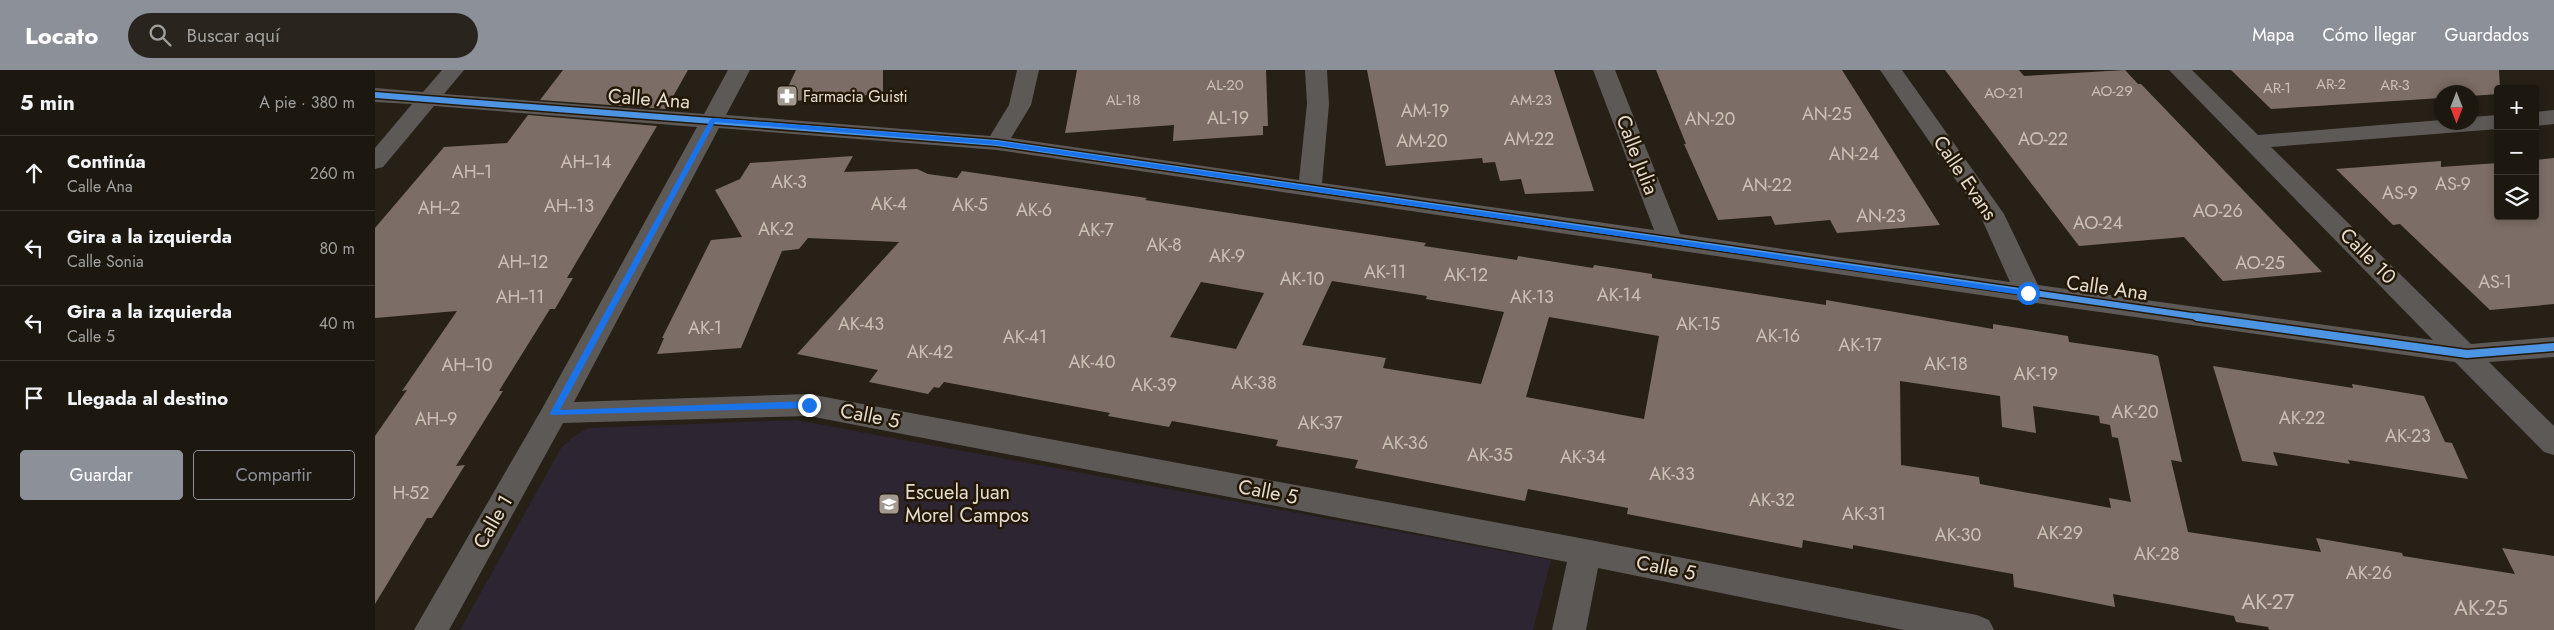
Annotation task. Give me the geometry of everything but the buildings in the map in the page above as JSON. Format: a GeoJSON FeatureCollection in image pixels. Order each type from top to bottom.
{"type":"FeatureCollection","features":[{"type":"Feature","properties":{"kind":"street"},"geometry":{"type":"LineString","coordinates":[[375,162],[453,70]]}},
{"type":"Feature","properties":{"kind":"street","name":"Calle 1"},"geometry":{"type":"LineString","coordinates":[[431,630],[554,413],[739,70]]}},
{"type":"Feature","properties":{"kind":"street"},"geometry":{"type":"LineString","coordinates":[[997,143],[1020,105],[1028,70]]}},
{"type":"Feature","properties":{"kind":"street"},"geometry":{"type":"LineString","coordinates":[[1310,188],[1318,104],[1316,70]]}},
{"type":"Feature","properties":{"kind":"street","name":"Calle Julia"},"geometry":{"type":"LineString","coordinates":[[1604,70],[1670,241]]}},
{"type":"Feature","properties":{"kind":"street","name":"Calle Evans"},"geometry":{"type":"LineString","coordinates":[[1891,70],[1991,214],[2028,293]]}},
{"type":"Feature","properties":{"kind":"street","name":"Calle 10"},"geometry":{"type":"LineString","coordinates":[[2180,70],[2467,354],[2554,444]]}},
{"type":"Feature","properties":{"kind":"street","name":"Calle Ana"},"geometry":{"type":"LineString","coordinates":[[375,95],[997,143],[2028,293],[2467,354],[2554,347]]}},
{"type":"Feature","properties":{"kind":"street"},"geometry":{"type":"LineString","coordinates":[[2539,118],[2554,117]]}},
{"type":"Feature","properties":{"kind":"street"},"geometry":{"type":"LineString","coordinates":[[2253,142],[2494,122]]}},
{"type":"Feature","properties":{"kind":"street","name":"Calle 5"},"geometry":{"type":"LineString","coordinates":[[554,413],[809,405],[1585,552],[1977,630]]}},
{"type":"Feature","properties":{"kind":"street"},"geometry":{"type":"LineString","coordinates":[[1569,630],[1585,552]]}},
{"type":"Feature","properties":{"kind":"shaded area","name":"Escuela Juan Morel Campos"},"geometry":{"type":"Polygon","coordinates":[[[796,420],[1551,560],[1533,630],[460,630],[561,448],[573,437],[588,428],[796,420]]]}},
{"type":"Feature","properties":{"kind":"cycle path"},"geometry":{"type":"LineString","coordinates":[[375,95],[997,143],[2028,293],[2467,354],[2554,347]]}},
{"type":"Feature","properties":{"kind":"place","name":"Farmacia Guisti"},"geometry":{"type":"Point","coordinates":[787,96]}},
{"type":"Feature","properties":{"kind":"place","name":"Escuela Juan Morel Campos"},"geometry":{"type":"Point","coordinates":[889,504]}},
{"type":"Feature","properties":{"kind":"route"},"geometry":{"type":"LineString","coordinates":[[809,405],[554,413],[713,120],[997,143],[2028,293]]}}]}
